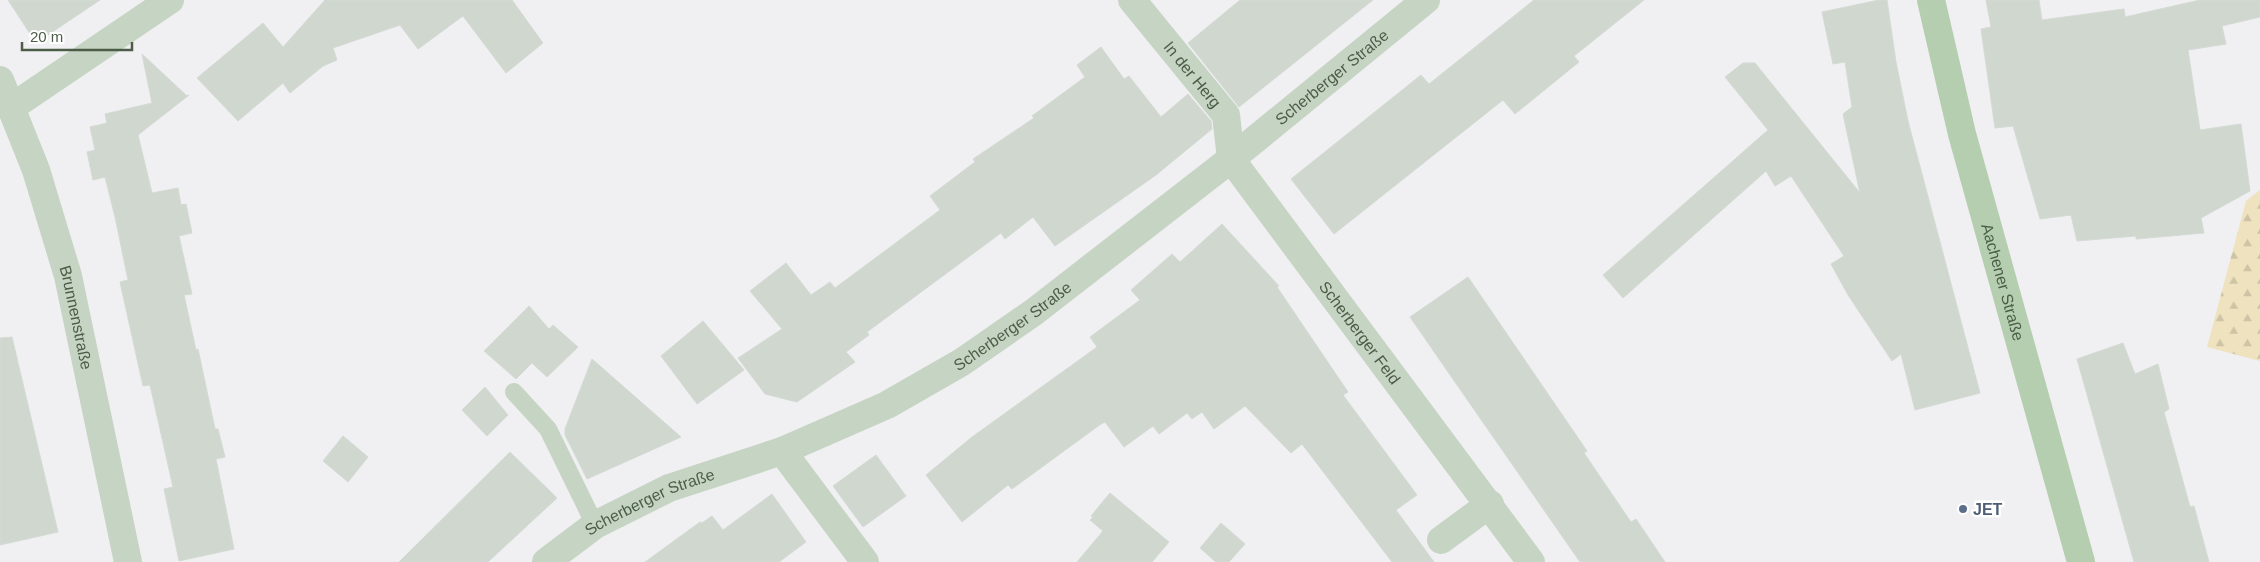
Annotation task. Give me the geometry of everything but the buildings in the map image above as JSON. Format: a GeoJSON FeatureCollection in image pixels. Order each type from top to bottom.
{"type":"FeatureCollection","features":[{"type":"Feature","properties":{"kind":"main road","name":"Aachener Straße"},"geometry":{"type":"LineString","coordinates":[[1931,0],[1962,134],[2080,562]]}},
{"type":"Feature","properties":{"kind":"street"},"geometry":{"type":"LineString","coordinates":[[12,107],[170,0]]}},
{"type":"Feature","properties":{"kind":"street","name":"In der Herg"},"geometry":{"type":"LineString","coordinates":[[1132,0],[1226,115],[1230,159]]}},
{"type":"Feature","properties":{"kind":"street","name":"Scherberger Straße"},"geometry":{"type":"LineString","coordinates":[[546,562],[595,525],[669,488],[782,451],[887,405],[962,362],[1034,312],[1230,159],[1426,0]]}},
{"type":"Feature","properties":{"kind":"street","name":"Brunnenstraße"},"geometry":{"type":"LineString","coordinates":[[0,80],[36,170],[68,276],[128,562]]}},
{"type":"Feature","properties":{"kind":"street","name":"Scherberger Feld"},"geometry":{"type":"LineString","coordinates":[[1230,159],[1532,562]]}},
{"type":"Feature","properties":{"kind":"street"},"geometry":{"type":"LineString","coordinates":[[782,451],[865,562]]}},
{"type":"Feature","properties":{"kind":"street"},"geometry":{"type":"LineString","coordinates":[[1441,540],[1490,504]]}},
{"type":"Feature","properties":{"kind":"lane"},"geometry":{"type":"LineString","coordinates":[[514,392],[548,429],[595,525]]}},
{"type":"Feature","properties":{"kind":"green space"},"geometry":{"type":"Polygon","coordinates":[[[2260,190],[2260,361],[2207,347],[2246,201],[2260,190]]]}},
{"type":"Feature","properties":{"kind":"place","name":"JET"},"geometry":{"type":"Point","coordinates":[1963,509]}}]}
